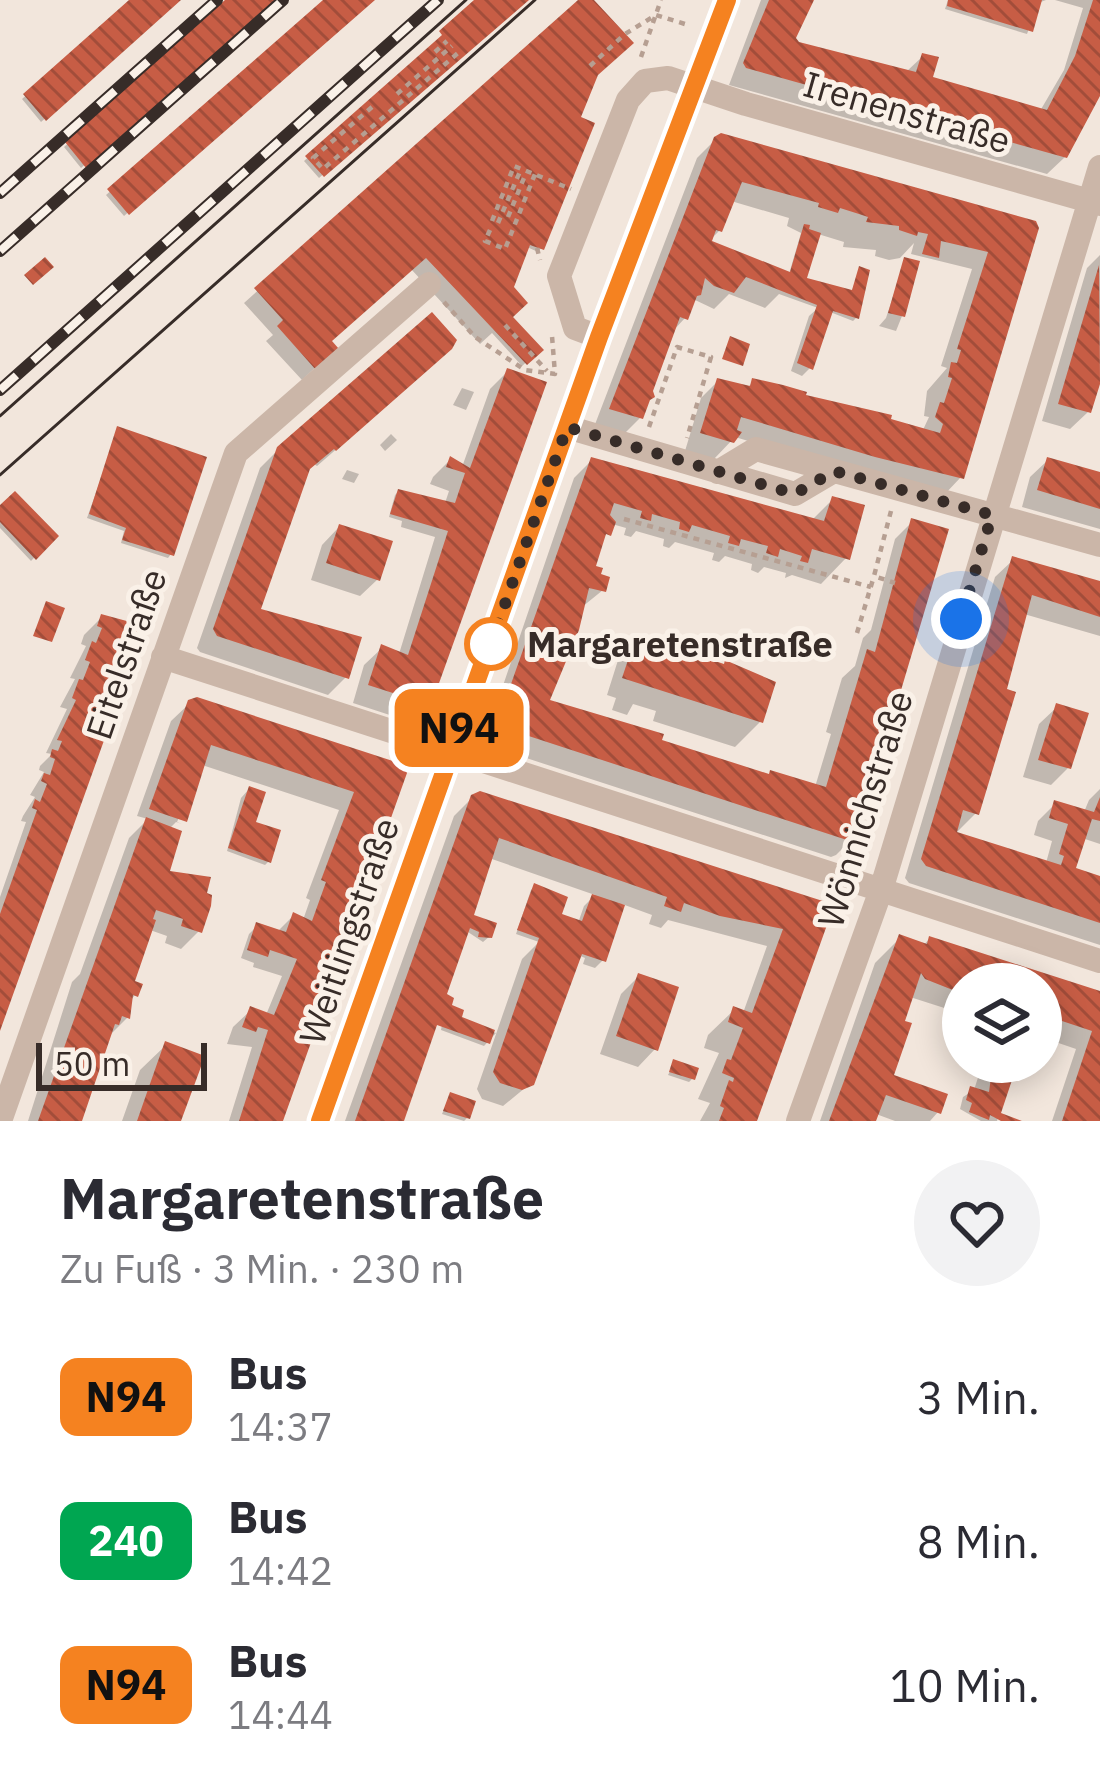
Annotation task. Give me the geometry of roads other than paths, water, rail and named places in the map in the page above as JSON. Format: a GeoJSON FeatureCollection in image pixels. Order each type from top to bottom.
{"type":"FeatureCollection","features":[{"type":"Feature","properties":{"kind":"street","name":"Weitlingstraße"},"geometry":{"type":"LineString","coordinates":[[320,1121],[599,337],[727,0]]}},
{"type":"Feature","properties":{"kind":"street","name":"Irenenstraße"},"geometry":{"type":"LineString","coordinates":[[599,337],[574,328],[559,276],[628,100],[645,80],[668,78],[1095,202]]}},
{"type":"Feature","properties":{"kind":"street","name":"Wönnichstraße"},"geometry":{"type":"LineString","coordinates":[[798,1121],[880,890],[992,515],[1095,202],[1100,166]]}},
{"type":"Feature","properties":{"kind":"street","name":"Eitelstraße"},"geometry":{"type":"LineString","coordinates":[[0,1121],[241,446],[429,284]]}},
{"type":"Feature","properties":{"kind":"street"},"geometry":{"type":"LineString","coordinates":[[567,427],[795,494],[834,471],[1100,545]]}},
{"type":"Feature","properties":{"kind":"street"},"geometry":{"type":"LineString","coordinates":[[164,657],[1100,961]]}},
{"type":"Feature","properties":{"kind":"tram line"},"geometry":{"type":"LineString","coordinates":[[0,416],[466,0]]}},
{"type":"Feature","properties":{"kind":"tram line"},"geometry":{"type":"LineString","coordinates":[[0,475],[535,0]]}},
{"type":"Feature","properties":{"kind":"railway"},"geometry":{"type":"LineString","coordinates":[[0,193],[217,0]]}},
{"type":"Feature","properties":{"kind":"railway"},"geometry":{"type":"LineString","coordinates":[[0,251],[283,0]]}},
{"type":"Feature","properties":{"kind":"railway"},"geometry":{"type":"LineString","coordinates":[[0,390],[438,0]]}},
{"type":"Feature","properties":{"kind":"place","name":"Margaretenstraße"},"geometry":{"type":"Point","coordinates":[491,644]}}]}
